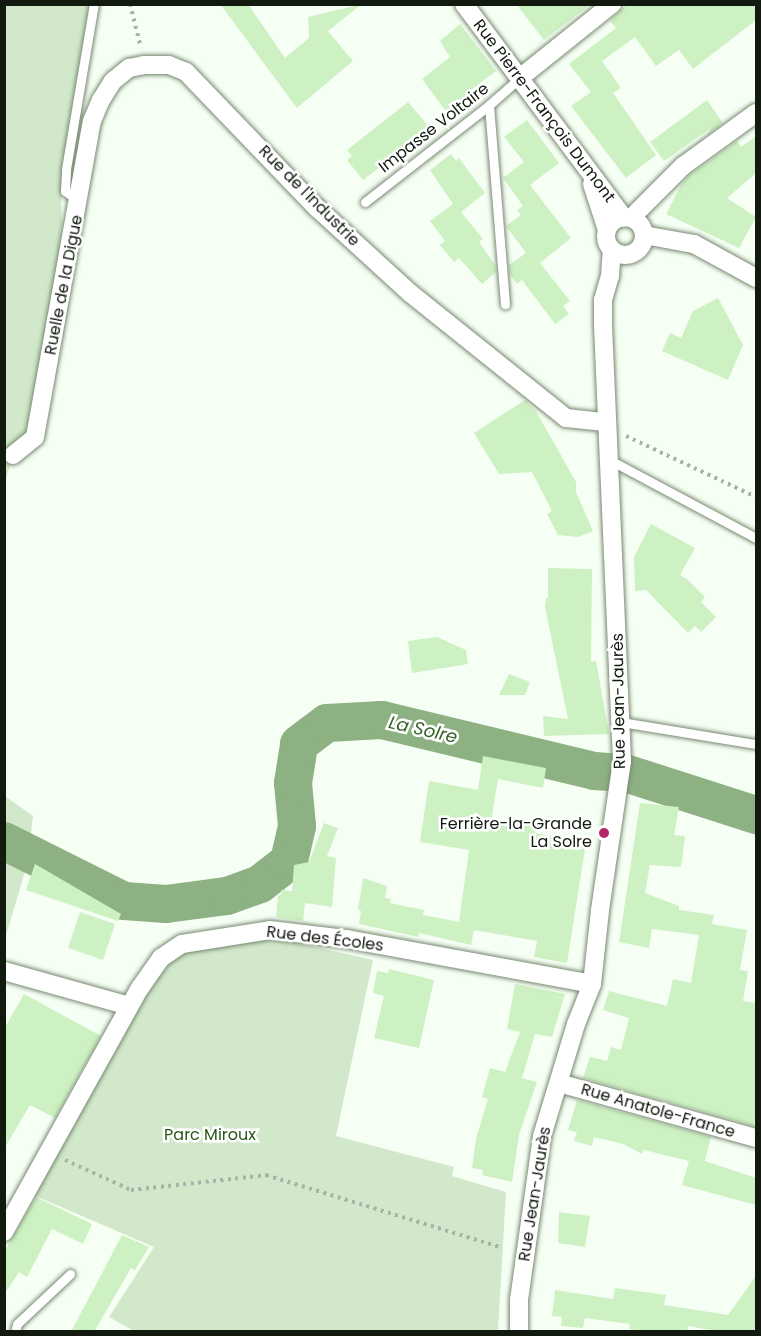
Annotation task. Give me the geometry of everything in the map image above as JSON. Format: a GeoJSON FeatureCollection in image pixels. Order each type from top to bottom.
{"type":"FeatureCollection","features":[{"type":"Feature","properties":{"kind":"street","name":"Rue Pierre-François Dumont"},"geometry":{"type":"LineString","coordinates":[[464,4],[521,77],[631,236]]}},
{"type":"Feature","properties":{"kind":"street"},"geometry":{"type":"LineString","coordinates":[[521,77],[612,4]]}},
{"type":"Feature","properties":{"kind":"street"},"geometry":{"type":"LineString","coordinates":[[80,201],[92,121],[101,100],[114,81],[129,68],[144,64]]}},
{"type":"Feature","properties":{"kind":"street","name":"Rue de l'Industrie"},"geometry":{"type":"LineString","coordinates":[[144,64],[169,66],[186,72],[317,208],[386,271],[566,418],[605,422]]}},
{"type":"Feature","properties":{"kind":"street"},"geometry":{"type":"LineString","coordinates":[[631,236],[650,199],[683,166],[756,113]]}},
{"type":"Feature","properties":{"kind":"street"},"geometry":{"type":"LineString","coordinates":[[589,173],[607,230],[606,236],[631,236],[694,244],[756,278]]}},
{"type":"Feature","properties":{"kind":"street","name":"Ruelle de la Digue"},"geometry":{"type":"LineString","coordinates":[[13,455],[35,437],[80,201]]}},
{"type":"Feature","properties":{"kind":"street","name":"Rue Jean-Jaurès"},"geometry":{"type":"LineString","coordinates":[[519,1332],[519,1300],[542,1136],[576,1024],[592,984],[600,910],[620,783],[621,722],[613,510],[605,422],[603,300],[610,276],[631,236]]}},
{"type":"Feature","properties":{"kind":"street","name":"Rue des Écoles"},"geometry":{"type":"LineString","coordinates":[[4,1232],[129,1006],[161,958],[182,944],[270,930],[347,939],[592,984]]}},
{"type":"Feature","properties":{"kind":"street"},"geometry":{"type":"LineString","coordinates":[[4,971],[129,1006]]}},
{"type":"Feature","properties":{"kind":"street","name":"Rue Anatole-France"},"geometry":{"type":"LineString","coordinates":[[559,1083],[756,1138]]}},
{"type":"Feature","properties":{"kind":"lane","name":"Ruelle de la Digue"},"geometry":{"type":"LineString","coordinates":[[80,201],[65,191],[66,169],[94,4]]}},
{"type":"Feature","properties":{"kind":"lane","name":"Impasse Voltaire"},"geometry":{"type":"LineString","coordinates":[[365,202],[489,105],[521,77]]}},
{"type":"Feature","properties":{"kind":"lane"},"geometry":{"type":"LineString","coordinates":[[489,105],[505,304]]}},
{"type":"Feature","properties":{"kind":"lane"},"geometry":{"type":"LineString","coordinates":[[608,459],[756,538]]}},
{"type":"Feature","properties":{"kind":"lane"},"geometry":{"type":"LineString","coordinates":[[621,722],[756,744]]}},
{"type":"Feature","properties":{"kind":"lane"},"geometry":{"type":"LineString","coordinates":[[15,1332],[17,1324],[70,1274]]}},
{"type":"Feature","properties":{"kind":"path"},"geometry":{"type":"LineString","coordinates":[[130,4],[144,64]]}},
{"type":"Feature","properties":{"kind":"path"},"geometry":{"type":"LineString","coordinates":[[605,422],[618,432],[659,453],[756,497]]}},
{"type":"Feature","properties":{"kind":"path"},"geometry":{"type":"LineString","coordinates":[[48,1152],[131,1190],[266,1175],[500,1247]]}},
{"type":"Feature","properties":{"kind":"green space"},"geometry":{"type":"Polygon","coordinates":[[[4,5],[91,5],[61,204],[62,224],[49,340],[22,447],[9,468],[5,483],[4,5]]]}},
{"type":"Feature","properties":{"kind":"green space"},"geometry":{"type":"Polygon","coordinates":[[[5,796],[33,816],[27,865],[5,939],[5,796]]]}},
{"type":"Feature","properties":{"kind":"green space","name":"Parc Miroux"},"geometry":{"type":"Polygon","coordinates":[[[270,937],[373,960],[336,1136],[454,1167],[452,1176],[506,1192],[498,1331],[134,1331],[109,1317],[154,1247],[33,1195],[152,984],[177,955],[209,945],[270,937]]]}},
{"type":"Feature","properties":{"kind":"building"},"geometry":{"type":"Polygon","coordinates":[[[220,4],[248,4],[285,58],[309,38],[308,17],[362,4],[328,31],[353,61],[297,108],[220,4]]]}},
{"type":"Feature","properties":{"kind":"building"},"geometry":{"type":"Polygon","coordinates":[[[516,4],[591,4],[544,40],[516,4]]]}},
{"type":"Feature","properties":{"kind":"building"},"geometry":{"type":"Polygon","coordinates":[[[627,4],[756,4],[756,20],[693,69],[679,50],[656,66],[635,37],[602,61],[621,88],[613,93],[656,155],[626,178],[571,106],[591,92],[569,64],[616,28],[610,21],[627,4]]]}},
{"type":"Feature","properties":{"kind":"building"},"geometry":{"type":"Polygon","coordinates":[[[460,24],[496,71],[467,93],[470,97],[448,114],[422,79],[450,57],[440,41],[460,24]]]}},
{"type":"Feature","properties":{"kind":"building"},"geometry":{"type":"Polygon","coordinates":[[[707,100],[723,123],[707,135],[711,128],[664,161],[650,142],[707,100]]]}},
{"type":"Feature","properties":{"kind":"building"},"geometry":{"type":"Polygon","coordinates":[[[408,102],[430,128],[363,180],[347,160],[352,156],[347,150],[408,102]]]}},
{"type":"Feature","properties":{"kind":"building"},"geometry":{"type":"Polygon","coordinates":[[[527,120],[559,163],[530,185],[571,238],[540,263],[570,301],[563,306],[569,314],[555,324],[522,280],[517,284],[509,273],[509,265],[526,253],[506,226],[521,215],[517,210],[523,206],[503,178],[524,162],[504,137],[527,120]]]}},
{"type":"Feature","properties":{"kind":"building"},"geometry":{"type":"Polygon","coordinates":[[[756,136],[756,173],[727,198],[756,217],[739,248],[666,214],[682,183],[690,175],[737,141],[741,147],[756,136]]]}},
{"type":"Feature","properties":{"kind":"building"},"geometry":{"type":"Polygon","coordinates":[[[451,154],[456,161],[459,158],[485,193],[461,212],[483,239],[479,242],[495,265],[496,272],[482,284],[459,258],[454,262],[440,245],[445,241],[430,221],[453,204],[430,170],[451,154]]]}},
{"type":"Feature","properties":{"kind":"building"},"geometry":{"type":"Polygon","coordinates":[[[718,298],[743,345],[728,380],[662,351],[670,333],[681,338],[693,311],[718,298]]]}},
{"type":"Feature","properties":{"kind":"building"},"geometry":{"type":"Polygon","coordinates":[[[525,400],[537,413],[576,482],[576,492],[593,531],[578,537],[558,535],[547,514],[552,511],[532,472],[499,474],[474,433],[525,400]]]}},
{"type":"Feature","properties":{"kind":"building"},"geometry":{"type":"Polygon","coordinates":[[[651,524],[695,548],[680,575],[705,597],[701,602],[716,617],[701,632],[695,626],[688,633],[646,590],[635,591],[634,557],[651,524]]]}},
{"type":"Feature","properties":{"kind":"building"},"geometry":{"type":"Polygon","coordinates":[[[548,568],[592,569],[591,662],[596,661],[609,734],[544,736],[543,716],[568,719],[545,607],[546,598],[548,598],[548,568]]]}},
{"type":"Feature","properties":{"kind":"building"},"geometry":{"type":"Polygon","coordinates":[[[437,637],[466,650],[468,664],[412,673],[408,641],[437,637]]]}},
{"type":"Feature","properties":{"kind":"building"},"geometry":{"type":"Polygon","coordinates":[[[509,674],[530,682],[525,695],[499,695],[509,674]]]}},
{"type":"Feature","properties":{"kind":"building"},"geometry":{"type":"Polygon","coordinates":[[[483,756],[546,768],[543,788],[498,779],[491,821],[537,823],[535,833],[586,843],[567,963],[534,957],[537,941],[474,930],[471,945],[419,933],[419,937],[359,924],[361,911],[358,910],[363,878],[387,886],[385,898],[391,899],[390,903],[424,910],[423,915],[459,922],[469,850],[420,842],[429,781],[478,790],[483,756]]]}},
{"type":"Feature","properties":{"kind":"building"},"geometry":{"type":"Polygon","coordinates":[[[640,803],[679,807],[674,835],[685,836],[681,867],[650,865],[645,893],[679,906],[679,910],[714,915],[712,924],[747,930],[740,970],[748,971],[743,1001],[756,1003],[754,1126],[583,1078],[590,1057],[607,1061],[611,1047],[621,1050],[629,1018],[603,1010],[609,991],[667,1006],[673,979],[691,983],[699,935],[652,929],[649,948],[619,942],[640,803]]]}},
{"type":"Feature","properties":{"kind":"building"},"geometry":{"type":"Polygon","coordinates":[[[324,823],[338,828],[327,856],[336,858],[332,907],[305,903],[303,921],[276,917],[278,895],[281,895],[281,890],[292,891],[294,865],[309,862],[324,823]]]}},
{"type":"Feature","properties":{"kind":"building"},"geometry":{"type":"Polygon","coordinates":[[[35,864],[121,914],[118,921],[26,890],[35,864]]]}},
{"type":"Feature","properties":{"kind":"building"},"geometry":{"type":"Polygon","coordinates":[[[80,912],[115,924],[103,960],[68,948],[80,912]]]}},
{"type":"Feature","properties":{"kind":"building"},"geometry":{"type":"Polygon","coordinates":[[[389,969],[434,980],[419,1048],[374,1038],[384,996],[373,993],[377,971],[388,973],[389,969]]]}},
{"type":"Feature","properties":{"kind":"building"},"geometry":{"type":"Polygon","coordinates":[[[515,984],[565,994],[552,1037],[535,1034],[522,1078],[537,1082],[519,1135],[512,1182],[482,1175],[483,1170],[472,1168],[476,1139],[488,1099],[482,1097],[490,1068],[505,1072],[520,1032],[507,1029],[515,984]]]}},
{"type":"Feature","properties":{"kind":"building"},"geometry":{"type":"Polygon","coordinates":[[[24,994],[101,1036],[55,1118],[30,1105],[4,1149],[4,1029],[24,994]]]}},
{"type":"Feature","properties":{"kind":"building"},"geometry":{"type":"Polygon","coordinates":[[[577,1100],[711,1137],[705,1161],[756,1178],[756,1205],[682,1185],[689,1161],[644,1150],[642,1154],[623,1144],[594,1137],[592,1146],[574,1141],[577,1132],[568,1130],[577,1100]]]}},
{"type":"Feature","properties":{"kind":"building"},"geometry":{"type":"Polygon","coordinates":[[[36,1197],[92,1224],[83,1244],[52,1229],[27,1277],[19,1272],[4,1295],[4,1252],[36,1197]]]}},
{"type":"Feature","properties":{"kind":"building"},"geometry":{"type":"Polygon","coordinates":[[[559,1212],[590,1216],[585,1247],[558,1243],[559,1212]]]}},
{"type":"Feature","properties":{"kind":"building"},"geometry":{"type":"Polygon","coordinates":[[[122,1235],[149,1247],[135,1270],[131,1268],[94,1332],[71,1332],[122,1235]]]}},
{"type":"Feature","properties":{"kind":"building"},"geometry":{"type":"Polygon","coordinates":[[[756,1276],[756,1332],[721,1332],[688,1326],[687,1332],[649,1332],[629,1329],[630,1324],[585,1318],[583,1328],[561,1326],[562,1317],[552,1316],[555,1290],[613,1299],[615,1288],[666,1295],[664,1305],[728,1315],[756,1276]]]}},
{"type":"Feature","properties":{"kind":"waterway","name":"La Solre"},"geometry":{"type":"LineString","coordinates":[[4,841],[124,901],[166,904],[227,896],[260,884],[289,861],[297,826],[293,783],[299,744],[327,723],[382,720],[594,771],[625,773],[756,815]]}},
{"type":"Feature","properties":{"kind":"place","name":"Ferrière-la-Grande La Solre"},"geometry":{"type":"Point","coordinates":[604,833]}}]}
